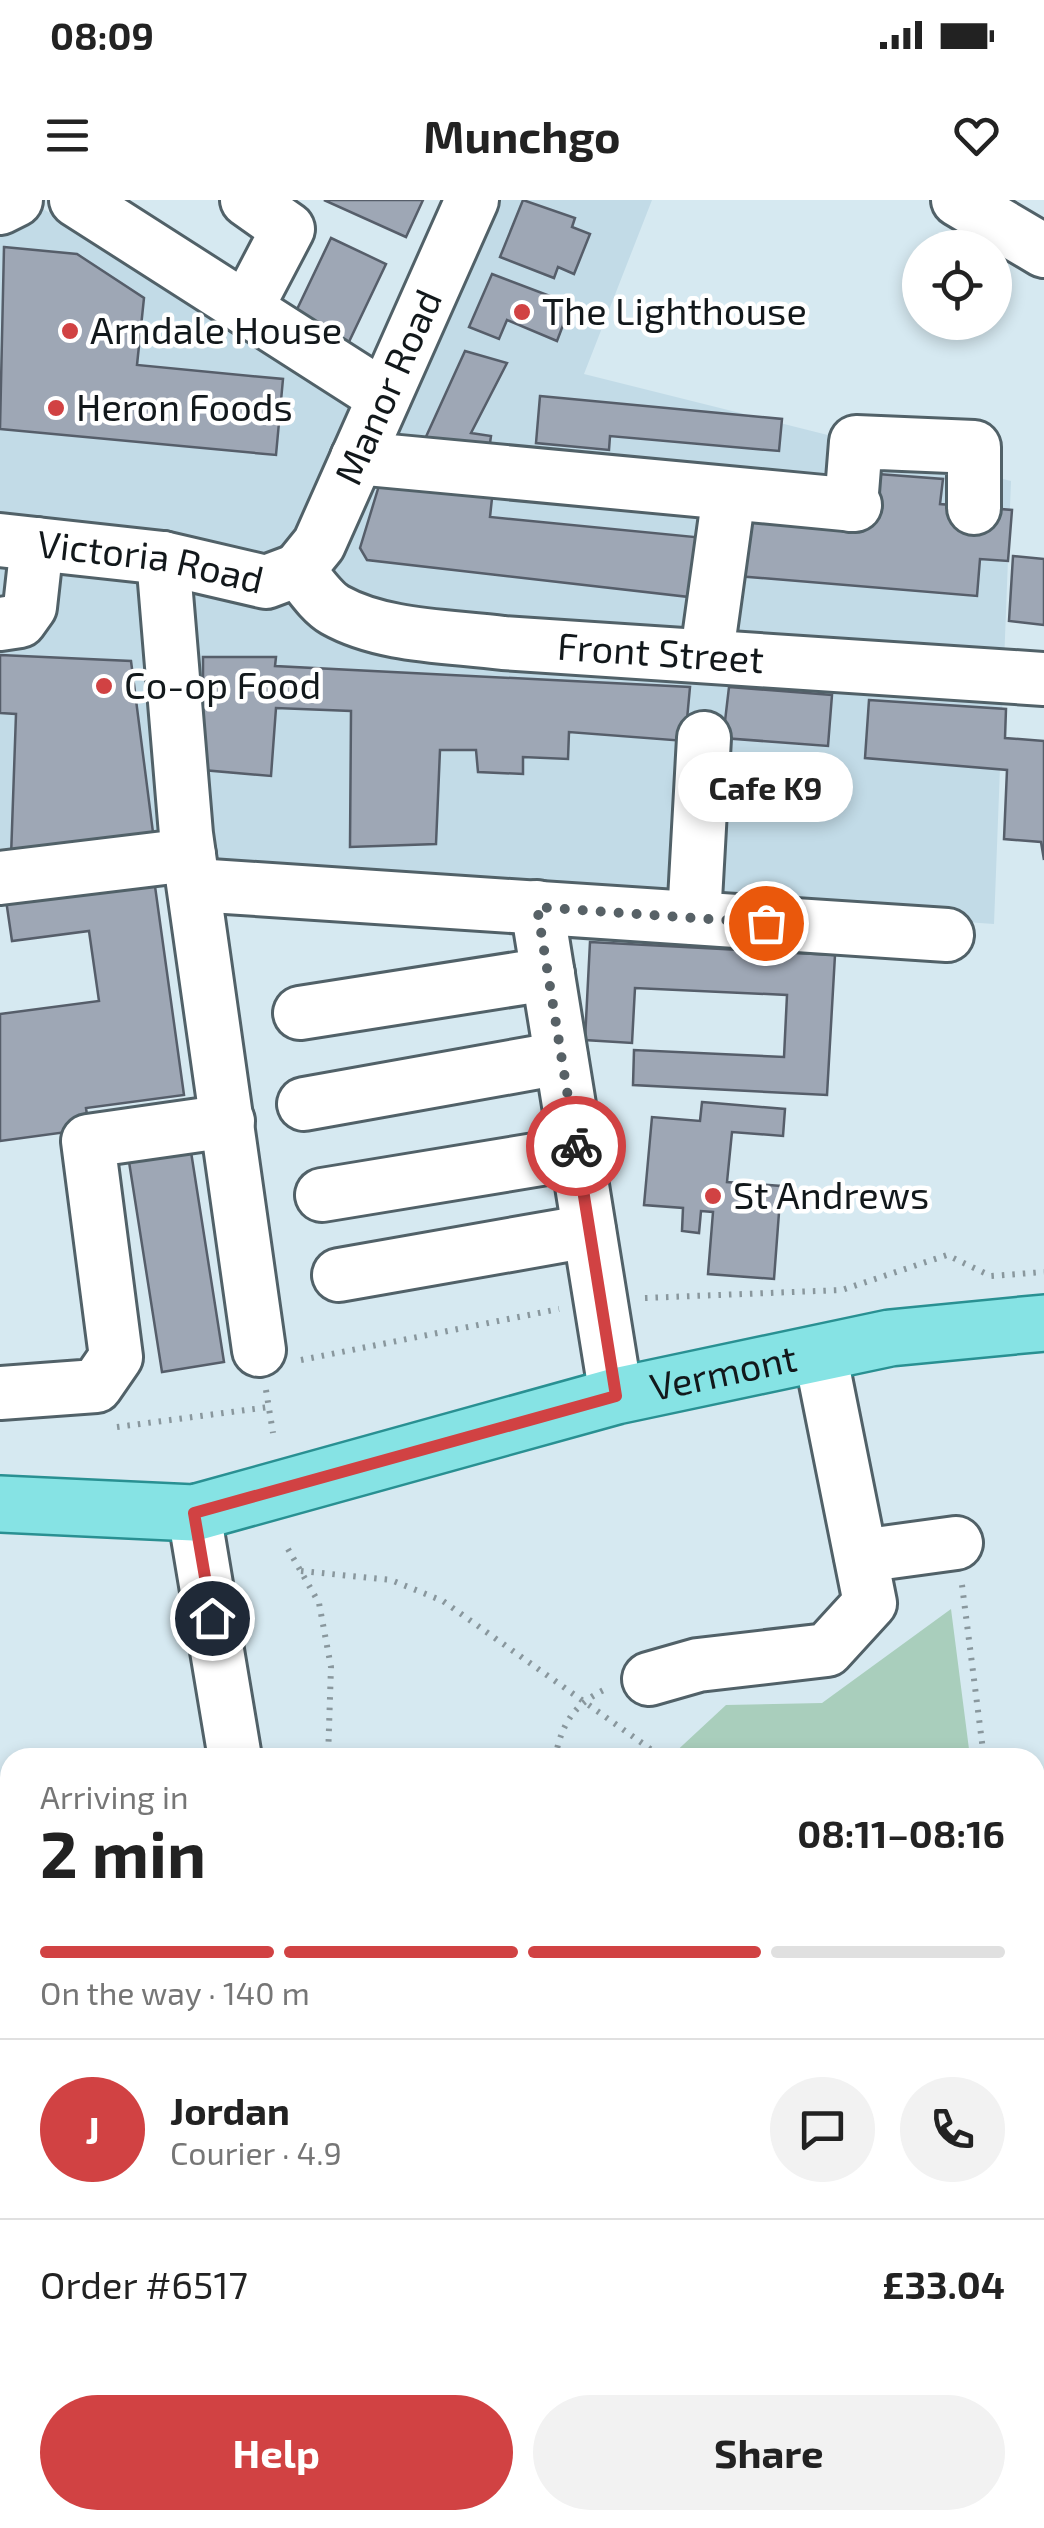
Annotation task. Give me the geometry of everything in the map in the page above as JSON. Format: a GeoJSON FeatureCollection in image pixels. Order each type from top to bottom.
{"type":"FeatureCollection","features":[{"type":"Feature","properties":{"kind":"main road","name":"Vermont"},"geometry":{"type":"LineString","coordinates":[[0,1504],[194,1513],[616,1396],[890,1338],[1044,1322]]}},
{"type":"Feature","properties":{"kind":"street"},"geometry":{"type":"LineString","coordinates":[[0,208],[16,200]]}},
{"type":"Feature","properties":{"kind":"street"},"geometry":{"type":"LineString","coordinates":[[76,200],[384,397]]}},
{"type":"Feature","properties":{"kind":"street"},"geometry":{"type":"LineString","coordinates":[[246,309],[288,229],[247,200]]}},
{"type":"Feature","properties":{"kind":"street","name":"Manor Road"},"geometry":{"type":"LineString","coordinates":[[298,570],[319,544],[472,200]]}},
{"type":"Feature","properties":{"kind":"street"},"geometry":{"type":"LineString","coordinates":[[958,200],[1044,251]]}},
{"type":"Feature","properties":{"kind":"street"},"geometry":{"type":"LineString","coordinates":[[356,458],[853,505],[856,442],[974,447],[974,508]]}},
{"type":"Feature","properties":{"kind":"street"},"geometry":{"type":"LineString","coordinates":[[708,653],[728,494]]}},
{"type":"Feature","properties":{"kind":"street"},"geometry":{"type":"LineString","coordinates":[[0,624],[20,621],[30,607],[19,542]]}},
{"type":"Feature","properties":{"kind":"street","name":"Victoria Road"},"geometry":{"type":"LineString","coordinates":[[19,542],[163,558],[266,582],[298,570]]}},
{"type":"Feature","properties":{"kind":"street"},"geometry":{"type":"LineString","coordinates":[[163,558],[190,858],[228,1121],[270,1357]]}},
{"type":"Feature","properties":{"kind":"street","name":"Front Street"},"geometry":{"type":"LineString","coordinates":[[298,570],[332,609],[376,626],[503,642],[708,653],[1044,679]]}},
{"type":"Feature","properties":{"kind":"street"},"geometry":{"type":"LineString","coordinates":[[694,918],[704,738]]}},
{"type":"Feature","properties":{"kind":"street"},"geometry":{"type":"LineString","coordinates":[[0,878],[190,858],[537,907],[947,935]]}},
{"type":"Feature","properties":{"kind":"street"},"geometry":{"type":"LineString","coordinates":[[537,907],[616,1396]]}},
{"type":"Feature","properties":{"kind":"street"},"geometry":{"type":"LineString","coordinates":[[300,1013],[548,974]]}},
{"type":"Feature","properties":{"kind":"street"},"geometry":{"type":"LineString","coordinates":[[304,1104],[561,1058]]}},
{"type":"Feature","properties":{"kind":"street"},"geometry":{"type":"LineString","coordinates":[[0,1393],[96,1386],[116,1357],[88,1141],[228,1121]]}},
{"type":"Feature","properties":{"kind":"street"},"geometry":{"type":"LineString","coordinates":[[322,1195],[577,1154]]}},
{"type":"Feature","properties":{"kind":"street"},"geometry":{"type":"LineString","coordinates":[[339,1275],[589,1231]]}},
{"type":"Feature","properties":{"kind":"street"},"geometry":{"type":"LineString","coordinates":[[650,1679],[698,1666],[828,1650],[870,1603],[820,1354]]}},
{"type":"Feature","properties":{"kind":"street"},"geometry":{"type":"LineString","coordinates":[[194,1513],[233,1748]]}},
{"type":"Feature","properties":{"kind":"street"},"geometry":{"type":"LineString","coordinates":[[861,1556],[956,1543]]}},
{"type":"Feature","properties":{"kind":"path"},"geometry":{"type":"LineString","coordinates":[[270,1357],[600,1300],[842,1290],[947,1255],[991,1276],[1044,1272]]}},
{"type":"Feature","properties":{"kind":"path"},"geometry":{"type":"LineString","coordinates":[[112,1427],[269,1406]]}},
{"type":"Feature","properties":{"kind":"path"},"geometry":{"type":"LineString","coordinates":[[956,1543],[983,1748]]}},
{"type":"Feature","properties":{"kind":"path"},"geometry":{"type":"LineString","coordinates":[[288,1549],[319,1604],[331,1667],[328,1748]]}},
{"type":"Feature","properties":{"kind":"path"},"geometry":{"type":"LineString","coordinates":[[301,1571],[390,1580],[444,1601],[648,1748]]}},
{"type":"Feature","properties":{"kind":"path"},"geometry":{"type":"LineString","coordinates":[[557,1748],[560,1732],[580,1700]]}},
{"type":"Feature","properties":{"kind":"shaded area"},"geometry":{"type":"Polygon","coordinates":[[[0,200],[28,200],[365,402],[495,200],[652,200],[584,374],[1011,481],[994,924],[165,865],[0,871],[0,200]]]}},
{"type":"Feature","properties":{"kind":"green space"},"geometry":{"type":"Polygon","coordinates":[[[951,1609],[969,1748],[680,1748],[726,1705],[822,1703],[951,1609]]]}},
{"type":"Feature","properties":{"kind":"building"},"geometry":{"type":"Polygon","coordinates":[[[324,200],[423,200],[406,237],[324,200]]]}},
{"type":"Feature","properties":{"kind":"building"},"geometry":{"type":"Polygon","coordinates":[[[523,200],[575,218],[572,227],[590,234],[574,274],[558,267],[554,278],[500,257],[523,200]]]}},
{"type":"Feature","properties":{"kind":"building"},"geometry":{"type":"Polygon","coordinates":[[[331,238],[386,264],[346,348],[291,322],[331,238]]]}},
{"type":"Feature","properties":{"kind":"building","name":"Arndale House"},"geometry":{"type":"Polygon","coordinates":[[[4,247],[77,254],[144,298],[137,365],[283,379],[276,455],[0,429],[4,247]]]}},
{"type":"Feature","properties":{"kind":"building","name":"The Lighthouse"},"geometry":{"type":"Polygon","coordinates":[[[492,274],[571,304],[557,341],[507,320],[499,339],[469,327],[492,274]]]}},
{"type":"Feature","properties":{"kind":"building"},"geometry":{"type":"Polygon","coordinates":[[[465,351],[507,363],[471,433],[491,436],[488,457],[420,450],[465,351]]]}},
{"type":"Feature","properties":{"kind":"building"},"geometry":{"type":"Polygon","coordinates":[[[540,396],[782,419],[779,451],[610,436],[609,450],[536,443],[540,396]]]}},
{"type":"Feature","properties":{"kind":"building"},"geometry":{"type":"Polygon","coordinates":[[[878,474],[943,479],[940,504],[1012,510],[1008,561],[980,559],[977,596],[737,576],[743,512],[874,523],[878,474]]]}},
{"type":"Feature","properties":{"kind":"building"},"geometry":{"type":"Polygon","coordinates":[[[381,479],[493,489],[490,517],[705,538],[698,598],[367,560],[360,548],[381,479]]]}},
{"type":"Feature","properties":{"kind":"building"},"geometry":{"type":"Polygon","coordinates":[[[1013,556],[1044,559],[1044,625],[1009,621],[1013,556]]]}},
{"type":"Feature","properties":{"kind":"building"},"geometry":{"type":"Polygon","coordinates":[[[0,655],[131,661],[155,848],[11,857],[16,714],[0,713],[0,655]]]}},
{"type":"Feature","properties":{"kind":"building"},"geometry":{"type":"Polygon","coordinates":[[[203,657],[276,657],[275,666],[690,687],[685,741],[569,732],[568,759],[523,757],[523,774],[478,772],[476,750],[440,750],[436,844],[350,847],[351,711],[276,708],[271,776],[203,770],[203,657]]]}},
{"type":"Feature","properties":{"kind":"building"},"geometry":{"type":"Polygon","coordinates":[[[729,687],[832,695],[828,746],[723,738],[729,687]]]}},
{"type":"Feature","properties":{"kind":"building"},"geometry":{"type":"Polygon","coordinates":[[[869,700],[1006,709],[1005,738],[1044,741],[1044,860],[1041,842],[1004,839],[1007,770],[865,758],[869,700]]]}},
{"type":"Feature","properties":{"kind":"building"},"geometry":{"type":"Polygon","coordinates":[[[154,879],[184,1095],[86,1108],[89,1129],[0,1141],[0,1014],[99,1001],[89,931],[12,941],[6,900],[154,879]]]}},
{"type":"Feature","properties":{"kind":"building"},"geometry":{"type":"Polygon","coordinates":[[[590,942],[835,955],[827,1095],[633,1085],[634,1050],[784,1057],[787,995],[635,988],[632,1043],[585,1040],[590,942]]]}},
{"type":"Feature","properties":{"kind":"building","name":"St Andrews"},"geometry":{"type":"Polygon","coordinates":[[[702,1102],[785,1109],[783,1136],[732,1132],[727,1182],[781,1186],[774,1279],[708,1274],[713,1212],[701,1211],[699,1233],[682,1231],[683,1208],[644,1205],[652,1117],[700,1121],[702,1102]]]}},
{"type":"Feature","properties":{"kind":"building"},"geometry":{"type":"Polygon","coordinates":[[[189,1139],[224,1362],[162,1372],[127,1149],[189,1139]]]}},
{"type":"Feature","properties":{"kind":"way so far"},"geometry":{"type":"LineString","coordinates":[[576,1146],[537,907],[766,923]]}},
{"type":"Feature","properties":{"kind":"place","name":"The Lighthouse"},"geometry":{"type":"Point","coordinates":[522,312]}},
{"type":"Feature","properties":{"kind":"place","name":"Arndale House"},"geometry":{"type":"Point","coordinates":[70,331]}},
{"type":"Feature","properties":{"kind":"place","name":"Heron Foods"},"geometry":{"type":"Point","coordinates":[56,408]}},
{"type":"Feature","properties":{"kind":"place","name":"Co-op Food"},"geometry":{"type":"Point","coordinates":[104,686]}},
{"type":"Feature","properties":{"kind":"place","name":"Cafe K9"},"geometry":{"type":"Point","coordinates":[766,923]}},
{"type":"Feature","properties":{"kind":"place","name":"St Andrews"},"geometry":{"type":"Point","coordinates":[713,1196]}},
{"type":"Feature","properties":{"kind":"route"},"geometry":{"type":"LineString","coordinates":[[212,1618],[194,1513],[616,1396],[576,1146]]}}]}
